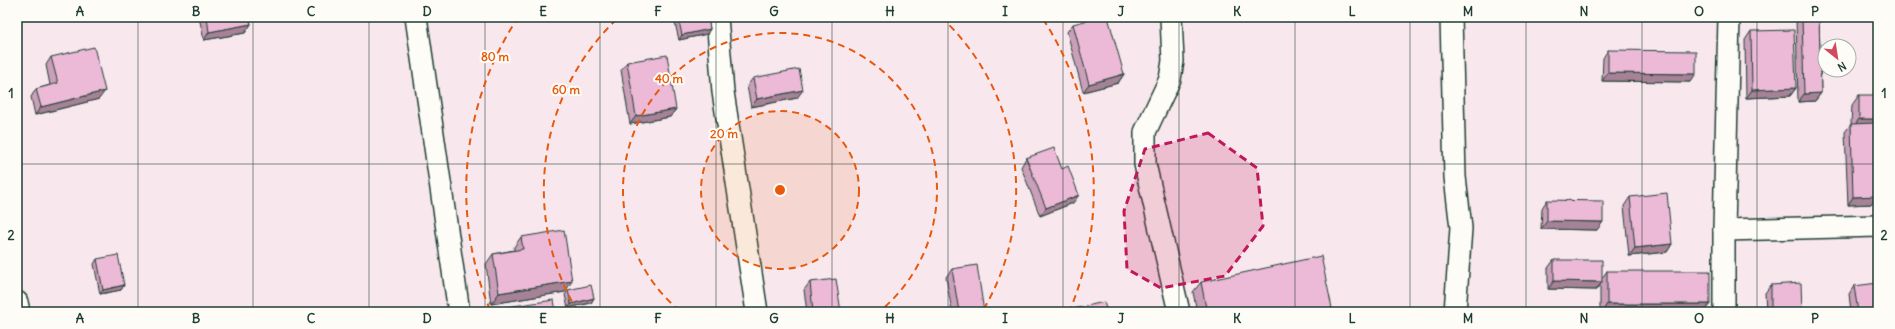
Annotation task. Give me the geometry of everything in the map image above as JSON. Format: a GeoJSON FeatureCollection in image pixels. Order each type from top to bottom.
{"type":"FeatureCollection","features":[{"type":"Feature","properties":{"kind":"street"},"geometry":{"type":"LineString","coordinates":[[416,17],[459,312]]}},
{"type":"Feature","properties":{"kind":"street"},"geometry":{"type":"LineString","coordinates":[[717,17],[723,92],[756,312]]}},
{"type":"Feature","properties":{"kind":"street"},"geometry":{"type":"LineString","coordinates":[[1171,17],[1173,61],[1170,79],[1145,132],[1145,164],[1179,312]]}},
{"type":"Feature","properties":{"kind":"street"},"geometry":{"type":"LineString","coordinates":[[1451,17],[1455,177],[1461,228],[1455,312]]}},
{"type":"Feature","properties":{"kind":"street"},"geometry":{"type":"LineString","coordinates":[[1724,312],[1724,230],[1729,17]]}},
{"type":"Feature","properties":{"kind":"street"},"geometry":{"type":"LineString","coordinates":[[1724,230],[1878,226]]}},
{"type":"Feature","properties":{"kind":"street"},"geometry":{"type":"LineString","coordinates":[[17,302],[19,312]]}},
{"type":"Feature","properties":{"kind":"highlighted area"},"geometry":{"type":"Polygon","coordinates":[[[1208,133],[1257,168],[1263,226],[1225,276],[1161,288],[1127,269],[1124,211],[1145,149],[1208,133]]]}},
{"type":"Feature","properties":{"kind":"building"},"geometry":{"type":"Polygon","coordinates":[[[207,17],[249,17],[251,24],[209,32],[207,17]]]}},
{"type":"Feature","properties":{"kind":"building"},"geometry":{"type":"Polygon","coordinates":[[[678,17],[708,17],[710,29],[682,35],[678,17]]]}},
{"type":"Feature","properties":{"kind":"building"},"geometry":{"type":"Polygon","coordinates":[[[1100,17],[1108,17],[1124,74],[1089,84],[1073,24],[1100,17]]]}},
{"type":"Feature","properties":{"kind":"building"},"geometry":{"type":"Polygon","coordinates":[[[1802,17],[1819,17],[1820,38],[1817,38],[1817,78],[1821,78],[1821,93],[1804,94],[1802,17]]]}},
{"type":"Feature","properties":{"kind":"building"},"geometry":{"type":"Polygon","coordinates":[[[1794,30],[1796,88],[1752,90],[1751,31],[1794,30]]]}},
{"type":"Feature","properties":{"kind":"building"},"geometry":{"type":"Polygon","coordinates":[[[94,47],[105,91],[41,107],[36,89],[58,83],[51,57],[94,47]]]}},
{"type":"Feature","properties":{"kind":"building"},"geometry":{"type":"Polygon","coordinates":[[[1608,50],[1696,51],[1696,74],[1608,73],[1608,50]]]}},
{"type":"Feature","properties":{"kind":"building"},"geometry":{"type":"Polygon","coordinates":[[[667,55],[676,109],[636,116],[627,62],[667,55]]]}},
{"type":"Feature","properties":{"kind":"building"},"geometry":{"type":"Polygon","coordinates":[[[799,69],[803,90],[757,99],[753,78],[799,69]]]}},
{"type":"Feature","properties":{"kind":"building"},"geometry":{"type":"Polygon","coordinates":[[[1859,95],[1878,95],[1878,119],[1859,119],[1859,95]]]}},
{"type":"Feature","properties":{"kind":"building"},"geometry":{"type":"Polygon","coordinates":[[[1875,123],[1876,149],[1878,149],[1877,196],[1853,197],[1851,124],[1875,123]]]}},
{"type":"Feature","properties":{"kind":"building"},"geometry":{"type":"Polygon","coordinates":[[[1054,148],[1062,169],[1068,166],[1079,195],[1046,208],[1026,158],[1054,148]]]}},
{"type":"Feature","properties":{"kind":"building"},"geometry":{"type":"Polygon","coordinates":[[[1667,193],[1672,244],[1635,248],[1630,197],[1667,193]]]}},
{"type":"Feature","properties":{"kind":"building"},"geometry":{"type":"Polygon","coordinates":[[[1547,200],[1603,201],[1603,222],[1547,221],[1547,200]]]}},
{"type":"Feature","properties":{"kind":"building"},"geometry":{"type":"Polygon","coordinates":[[[564,230],[572,281],[499,293],[493,254],[523,249],[521,237],[564,230]]]}},
{"type":"Feature","properties":{"kind":"building"},"geometry":{"type":"Polygon","coordinates":[[[118,255],[124,285],[103,290],[97,259],[118,255]]]}},
{"type":"Feature","properties":{"kind":"building"},"geometry":{"type":"Polygon","coordinates":[[[1321,256],[1332,308],[1313,312],[1202,312],[1201,309],[1206,308],[1201,282],[1321,256]]]}},
{"type":"Feature","properties":{"kind":"building"},"geometry":{"type":"Polygon","coordinates":[[[1554,260],[1602,260],[1602,282],[1554,281],[1554,260]]]}},
{"type":"Feature","properties":{"kind":"building"},"geometry":{"type":"Polygon","coordinates":[[[977,265],[984,312],[959,312],[952,269],[977,265]]]}},
{"type":"Feature","properties":{"kind":"building"},"geometry":{"type":"Polygon","coordinates":[[[1607,271],[1710,271],[1710,304],[1607,304],[1607,271]]]}},
{"type":"Feature","properties":{"kind":"building"},"geometry":{"type":"Polygon","coordinates":[[[836,279],[841,312],[813,312],[810,282],[836,279]]]}},
{"type":"Feature","properties":{"kind":"building"},"geometry":{"type":"Polygon","coordinates":[[[1801,283],[1802,312],[1771,312],[1771,285],[1801,283]]]}},
{"type":"Feature","properties":{"kind":"building"},"geometry":{"type":"Polygon","coordinates":[[[1878,283],[1878,312],[1858,312],[1854,286],[1878,283]]]}},
{"type":"Feature","properties":{"kind":"building"},"geometry":{"type":"Polygon","coordinates":[[[591,285],[594,298],[571,304],[568,290],[591,285]]]}},
{"type":"Feature","properties":{"kind":"building"},"geometry":{"type":"Polygon","coordinates":[[[554,300],[556,312],[507,312],[506,307],[554,300]]]}},
{"type":"Feature","properties":{"kind":"building"},"geometry":{"type":"Polygon","coordinates":[[[1104,302],[1107,312],[1060,312],[1104,302]]]}}]}
